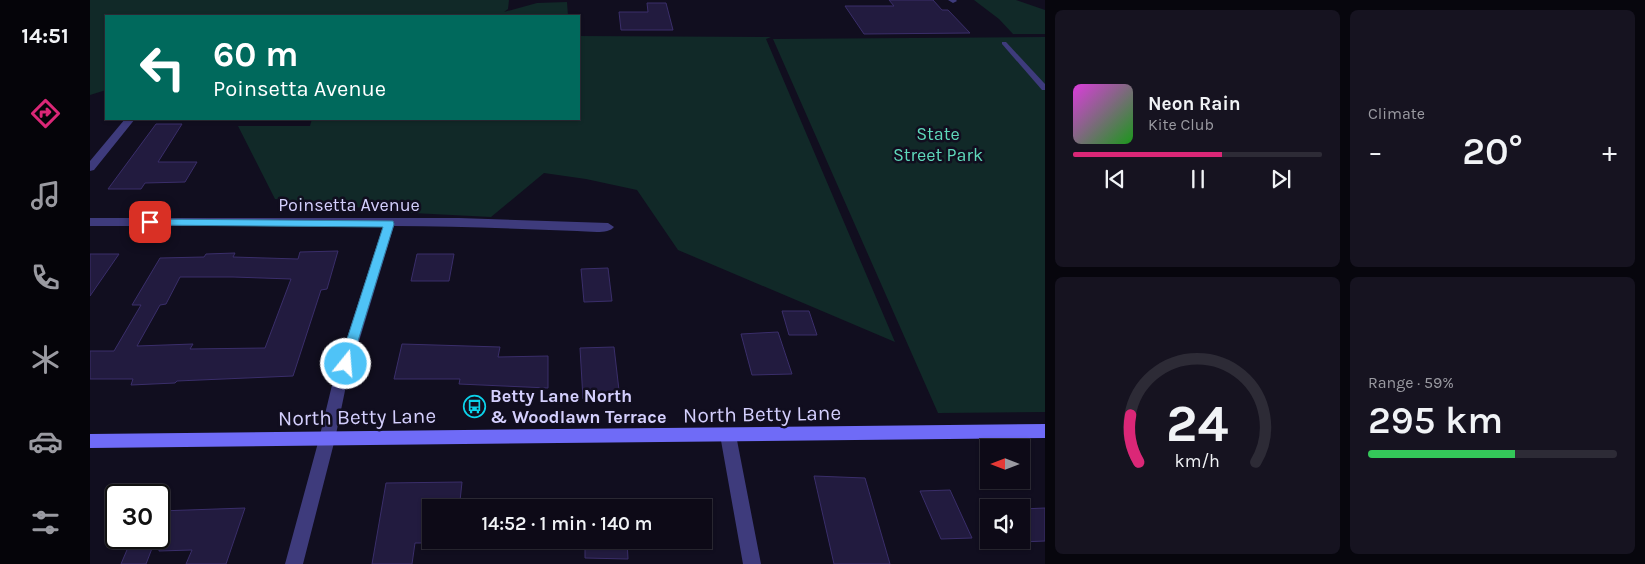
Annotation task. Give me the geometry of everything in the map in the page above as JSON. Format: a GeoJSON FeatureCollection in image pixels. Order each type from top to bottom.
{"type":"FeatureCollection","features":[{"type":"Feature","properties":{"kind":"street"},"geometry":{"type":"LineString","coordinates":[[90,168],[129,120]]}},
{"type":"Feature","properties":{"kind":"street","name":"Poinsetta Avenue"},"geometry":{"type":"LineString","coordinates":[[90,222],[389,224],[439,222],[565,228],[608,227]]}},
{"type":"Feature","properties":{"kind":"street"},"geometry":{"type":"LineString","coordinates":[[294,564],[327,439],[340,381],[389,224]]}},
{"type":"Feature","properties":{"kind":"street","name":"North Betty Lane"},"geometry":{"type":"LineString","coordinates":[[90,441],[1045,432]]}},
{"type":"Feature","properties":{"kind":"street"},"geometry":{"type":"LineString","coordinates":[[728,435],[752,564]]}},
{"type":"Feature","properties":{"kind":"lane"},"geometry":{"type":"LineString","coordinates":[[1004,42],[1045,88]]}},
{"type":"Feature","properties":{"kind":"green space"},"geometry":{"type":"Polygon","coordinates":[[[90,0],[509,0],[508,9],[504,12],[537,3],[567,2],[568,15],[105,15],[105,90],[90,95],[90,0]]]}},
{"type":"Feature","properties":{"kind":"green space"},"geometry":{"type":"Polygon","coordinates":[[[974,0],[1016,0],[1045,10],[1045,34],[1013,34],[999,19],[974,0]]]}},
{"type":"Feature","properties":{"kind":"green space"},"geometry":{"type":"Polygon","coordinates":[[[580,36],[771,37],[766,39],[895,342],[678,250],[637,190],[586,179],[544,173],[491,217],[413,213],[275,199],[238,126],[310,126],[312,120],[580,120],[580,36]]]}},
{"type":"Feature","properties":{"kind":"green space","name":"State Street Park"},"geometry":{"type":"Polygon","coordinates":[[[1045,37],[1045,412],[938,413],[773,39],[1045,37]]]}},
{"type":"Feature","properties":{"kind":"building"},"geometry":{"type":"Polygon","coordinates":[[[889,0],[933,0],[942,10],[948,10],[970,33],[864,34],[845,6],[894,6],[889,0]]]}},
{"type":"Feature","properties":{"kind":"building"},"geometry":{"type":"Polygon","coordinates":[[[647,3],[666,3],[673,30],[621,30],[619,12],[648,12],[647,3]]]}},
{"type":"Feature","properties":{"kind":"building"},"geometry":{"type":"Polygon","coordinates":[[[156,124],[182,124],[158,162],[197,162],[185,182],[145,183],[141,189],[108,189],[156,124]]]}},
{"type":"Feature","properties":{"kind":"building"},"geometry":{"type":"Polygon","coordinates":[[[338,251],[327,289],[321,290],[293,376],[131,385],[133,379],[90,379],[90,351],[114,351],[141,305],[132,305],[160,258],[204,257],[206,254],[235,253],[233,257],[298,259],[300,252],[338,251]],[[180,277],[166,304],[160,305],[137,346],[193,344],[190,349],[265,348],[291,279],[180,277]]]}},
{"type":"Feature","properties":{"kind":"building"},"geometry":{"type":"Polygon","coordinates":[[[90,254],[119,254],[90,296],[90,254]]]}},
{"type":"Feature","properties":{"kind":"building"},"geometry":{"type":"Polygon","coordinates":[[[417,254],[454,254],[449,281],[411,281],[417,254]]]}},
{"type":"Feature","properties":{"kind":"building"},"geometry":{"type":"Polygon","coordinates":[[[608,268],[612,301],[584,302],[581,269],[608,268]]]}},
{"type":"Feature","properties":{"kind":"building"},"geometry":{"type":"Polygon","coordinates":[[[782,311],[809,311],[817,335],[789,335],[782,311]]]}},
{"type":"Feature","properties":{"kind":"building"},"geometry":{"type":"Polygon","coordinates":[[[778,332],[792,374],[752,375],[741,334],[778,332]]]}},
{"type":"Feature","properties":{"kind":"building"},"geometry":{"type":"Polygon","coordinates":[[[402,344],[500,347],[498,357],[548,356],[548,388],[459,384],[460,379],[394,379],[402,344]]]}},
{"type":"Feature","properties":{"kind":"building"},"geometry":{"type":"Polygon","coordinates":[[[614,347],[620,399],[583,399],[580,348],[614,347]]]}},
{"type":"Feature","properties":{"kind":"building"},"geometry":{"type":"Polygon","coordinates":[[[814,476],[865,478],[890,564],[834,564],[814,476]]]}},
{"type":"Feature","properties":{"kind":"building"},"geometry":{"type":"Polygon","coordinates":[[[462,482],[460,499],[422,499],[422,543],[415,543],[412,564],[372,564],[386,483],[462,482]]]}},
{"type":"Feature","properties":{"kind":"building"},"geometry":{"type":"Polygon","coordinates":[[[950,490],[972,538],[941,539],[920,491],[950,490]]]}},
{"type":"Feature","properties":{"kind":"building"},"geometry":{"type":"Polygon","coordinates":[[[245,508],[226,564],[186,564],[192,550],[159,551],[159,549],[170,549],[170,511],[245,508]]]}},
{"type":"Feature","properties":{"kind":"building"},"geometry":{"type":"Polygon","coordinates":[[[1045,508],[1045,541],[1030,542],[1030,509],[1045,508]]]}},
{"type":"Feature","properties":{"kind":"building"},"geometry":{"type":"Polygon","coordinates":[[[127,549],[152,549],[146,564],[121,564],[127,549]]]}},
{"type":"Feature","properties":{"kind":"building"},"geometry":{"type":"Polygon","coordinates":[[[585,549],[627,549],[628,559],[585,558],[585,549]]]}},
{"type":"Feature","properties":{"kind":"place","name":"Betty Lane North & Woodlawn Terrace"},"geometry":{"type":"Point","coordinates":[474,406]}},
{"type":"Feature","properties":{"kind":"route"},"geometry":{"type":"LineString","coordinates":[[150,222],[389,224],[346,364]]}}]}
